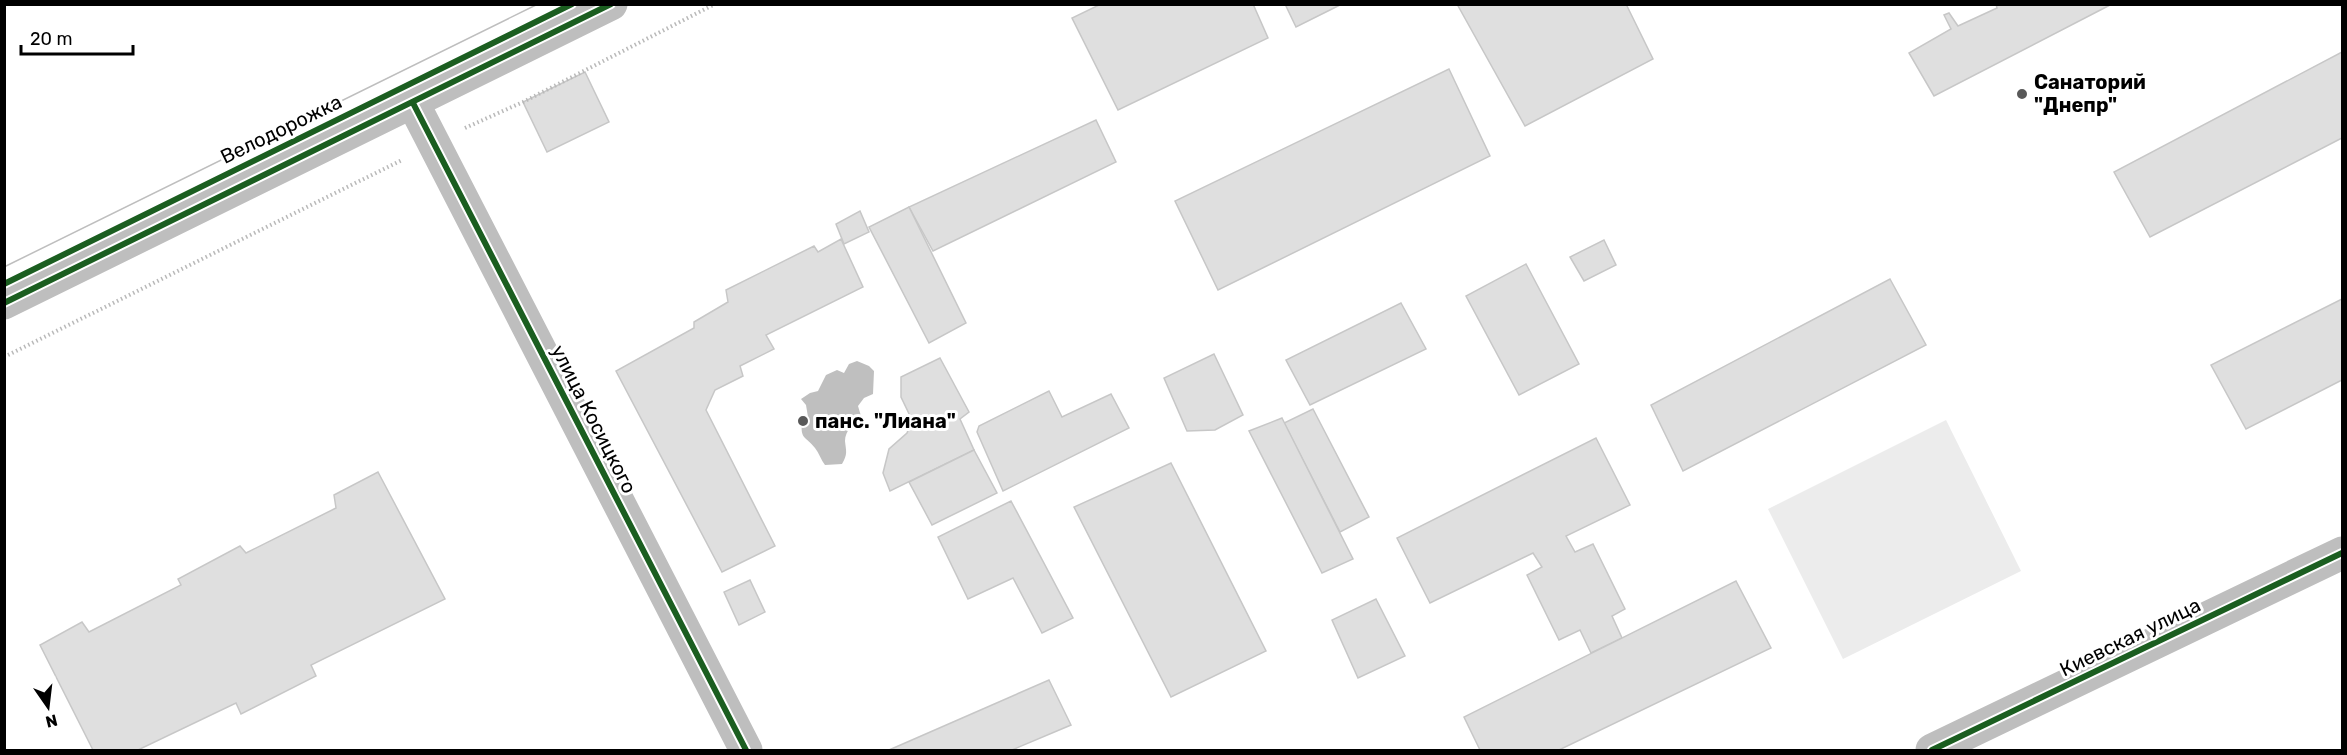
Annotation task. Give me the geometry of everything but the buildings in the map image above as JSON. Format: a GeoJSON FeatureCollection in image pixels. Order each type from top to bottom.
{"type":"FeatureCollection","features":[{"type":"Feature","properties":{"kind":"street"},"geometry":{"type":"LineString","coordinates":[[4,303],[611,4]]}},
{"type":"Feature","properties":{"kind":"street","name":"улица Косицкого"},"geometry":{"type":"LineString","coordinates":[[413,103],[746,750]]}},
{"type":"Feature","properties":{"kind":"street","name":"Киевская улица"},"geometry":{"type":"LineString","coordinates":[[1932,750],[2343,553]]}},
{"type":"Feature","properties":{"kind":"path"},"geometry":{"type":"LineString","coordinates":[[4,357],[376,174],[433,143],[523,102],[715,4]]}},
{"type":"Feature","properties":{"kind":"shaded area"},"geometry":{"type":"Polygon","coordinates":[[[857,361],[874,371],[873,394],[864,398],[858,406],[861,416],[847,434],[846,455],[842,464],[825,465],[815,448],[803,435],[802,422],[808,417],[806,405],[801,399],[818,391],[826,375],[837,370],[844,373],[849,364],[857,361]]]}},
{"type":"Feature","properties":{"kind":"shaded area"},"geometry":{"type":"Polygon","coordinates":[[[1946,420],[2021,571],[1843,659],[1768,509],[1946,420]]]}},
{"type":"Feature","properties":{"kind":"tram line"},"geometry":{"type":"LineString","coordinates":[[4,267],[538,4]]}},
{"type":"Feature","properties":{"kind":"cycle path","name":"Велодорожка"},"geometry":{"type":"LineString","coordinates":[[4,284],[572,4]]}},
{"type":"Feature","properties":{"kind":"cycle path"},"geometry":{"type":"LineString","coordinates":[[4,303],[611,4]]}},
{"type":"Feature","properties":{"kind":"cycle path"},"geometry":{"type":"LineString","coordinates":[[413,103],[746,750]]}},
{"type":"Feature","properties":{"kind":"cycle path"},"geometry":{"type":"LineString","coordinates":[[1932,750],[2342,553]]}},
{"type":"Feature","properties":{"kind":"place","name":"Санаторий \"Днепр\""},"geometry":{"type":"Point","coordinates":[2022,94]}},
{"type":"Feature","properties":{"kind":"place","name":"панс. \"Лиана\""},"geometry":{"type":"Point","coordinates":[803,421]}}]}
